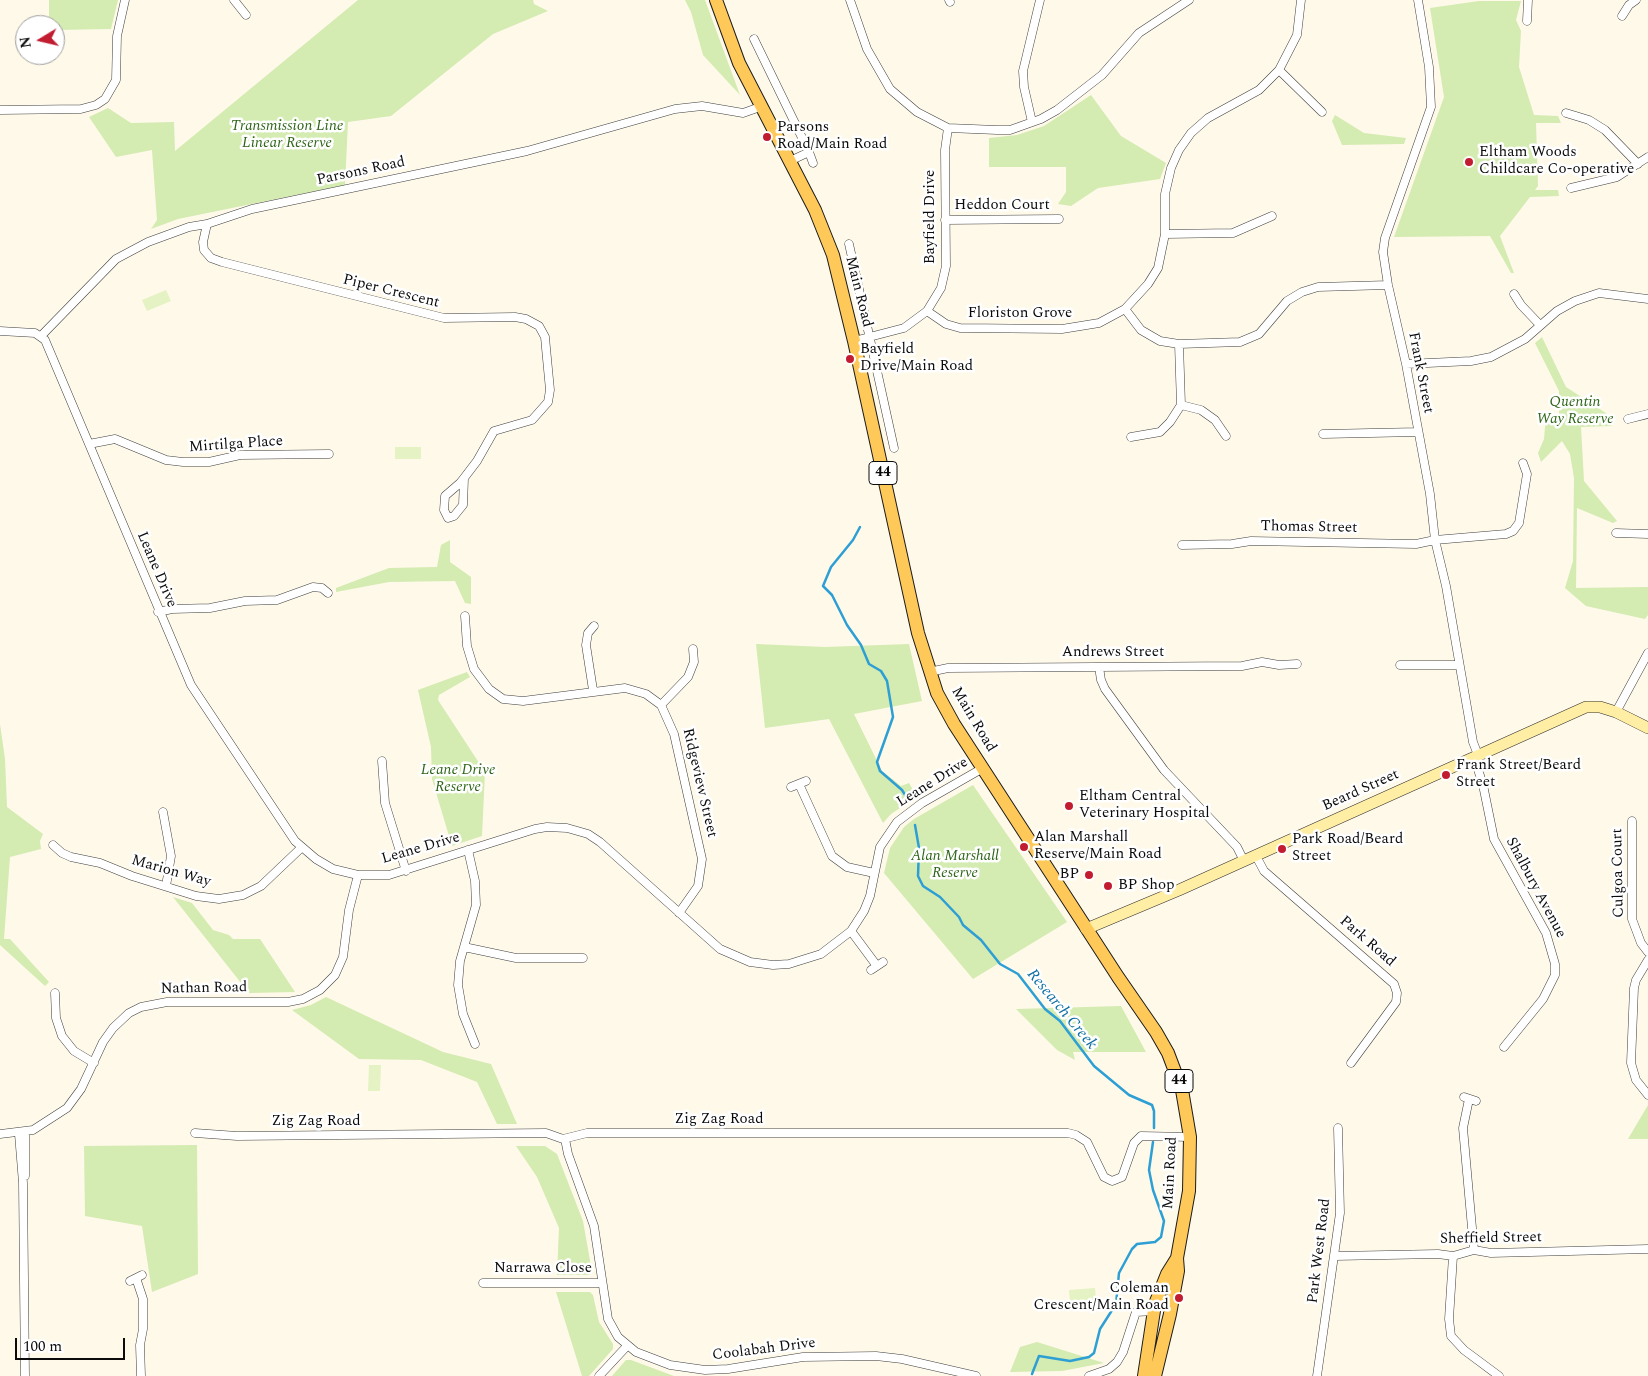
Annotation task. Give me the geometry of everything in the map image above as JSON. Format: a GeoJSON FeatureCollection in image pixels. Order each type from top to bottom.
{"type":"FeatureCollection","features":[{"type":"Feature","properties":{"kind":"main road","name":"Main Road"},"geometry":{"type":"LineString","coordinates":[[716,0],[733,50],[760,107],[815,210],[830,247],[854,342],[918,633],[929,672],[947,712],[1086,929],[1148,1019],[1168,1053],[1182,1090],[1190,1137],[1189,1191],[1177,1258],[1178,1270],[1170,1314],[1155,1376]]}},
{"type":"Feature","properties":{"kind":"main road","name":"Main Road"},"geometry":{"type":"LineString","coordinates":[[1144,1376],[1154,1312],[1167,1274],[1177,1258]]}},
{"type":"Feature","properties":{"kind":"main road"},"geometry":{"type":"LineString","coordinates":[[1154,1312],[1170,1314]]}},
{"type":"Feature","properties":{"kind":"street"},"geometry":{"type":"LineString","coordinates":[[0,110],[86,108],[104,100],[112,91],[116,80],[117,36],[125,0]]}},
{"type":"Feature","properties":{"kind":"street"},"geometry":{"type":"LineString","coordinates":[[234,0],[246,15]]}},
{"type":"Feature","properties":{"kind":"street"},"geometry":{"type":"LineString","coordinates":[[850,0],[867,49],[890,89],[917,112],[948,128],[1010,130],[1057,110],[1102,75],[1140,33],[1189,0]]}},
{"type":"Feature","properties":{"kind":"street"},"geometry":{"type":"LineString","coordinates":[[1032,122],[1024,87],[1023,71],[1040,0]]}},
{"type":"Feature","properties":{"kind":"street","name":"Floriston Grove"},"geometry":{"type":"LineString","coordinates":[[927,311],[946,324],[960,328],[1062,329],[1099,323],[1125,309],[1148,284],[1158,268],[1165,234],[1165,194],[1171,168],[1178,150],[1208,118],[1258,90],[1279,70],[1297,35],[1301,0]]}},
{"type":"Feature","properties":{"kind":"street","name":"Frank Street"},"geometry":{"type":"LineString","coordinates":[[1418,0],[1429,67],[1431,107],[1385,238],[1383,252],[1430,494],[1435,540],[1446,586],[1476,756]]}},
{"type":"Feature","properties":{"kind":"street"},"geometry":{"type":"LineString","coordinates":[[1527,21],[1528,0]]}},
{"type":"Feature","properties":{"kind":"street"},"geometry":{"type":"LineString","coordinates":[[1622,16],[1629,5],[1636,0]]}},
{"type":"Feature","properties":{"kind":"street"},"geometry":{"type":"LineString","coordinates":[[754,39],[813,162]]}},
{"type":"Feature","properties":{"kind":"street"},"geometry":{"type":"LineString","coordinates":[[1279,70],[1322,112]]}},
{"type":"Feature","properties":{"kind":"street","name":"Parsons Road"},"geometry":{"type":"LineString","coordinates":[[41,336],[116,259],[156,238],[194,226],[207,224],[244,211],[527,151],[675,109],[702,106],[743,113],[760,107]]}},
{"type":"Feature","properties":{"kind":"street"},"geometry":{"type":"LineString","coordinates":[[1566,113],[1589,120],[1605,130],[1638,164]]}},
{"type":"Feature","properties":{"kind":"street","name":"Bayfield Drive"},"geometry":{"type":"LineString","coordinates":[[854,342],[904,328],[927,311],[941,288],[946,266],[945,150],[948,128]]}},
{"type":"Feature","properties":{"kind":"street"},"geometry":{"type":"LineString","coordinates":[[790,161],[809,152]]}},
{"type":"Feature","properties":{"kind":"street"},"geometry":{"type":"LineString","coordinates":[[1571,188],[1617,178],[1648,157]]}},
{"type":"Feature","properties":{"kind":"street"},"geometry":{"type":"LineString","coordinates":[[1165,234],[1233,233],[1272,216]]}},
{"type":"Feature","properties":{"kind":"street","name":"Heddon Court"},"geometry":{"type":"LineString","coordinates":[[945,220],[1059,220]]}},
{"type":"Feature","properties":{"kind":"street","name":"Piper Crescent"},"geometry":{"type":"LineString","coordinates":[[207,224],[203,242],[206,253],[214,259],[238,267],[444,318],[515,317],[531,321],[539,326],[545,337],[550,390],[545,406],[532,420],[494,431],[480,457],[464,478]]}},
{"type":"Feature","properties":{"kind":"street","name":"Main Road"},"geometry":{"type":"LineString","coordinates":[[849,244],[894,448]]}},
{"type":"Feature","properties":{"kind":"street"},"geometry":{"type":"LineString","coordinates":[[1125,309],[1142,330],[1160,341],[1179,344],[1240,342],[1259,334],[1287,302],[1302,292],[1318,287],[1388,285]]}},
{"type":"Feature","properties":{"kind":"street"},"geometry":{"type":"LineString","coordinates":[[1406,364],[1471,361],[1491,357],[1513,348],[1557,310],[1598,293],[1648,299]]}},
{"type":"Feature","properties":{"kind":"street"},"geometry":{"type":"LineString","coordinates":[[1514,294],[1521,305],[1540,324]]}},
{"type":"Feature","properties":{"kind":"street"},"geometry":{"type":"LineString","coordinates":[[0,331],[32,333],[41,336]]}},
{"type":"Feature","properties":{"kind":"street","name":"Leane Drive"},"geometry":{"type":"LineString","coordinates":[[41,336],[46,342],[158,612],[195,692],[301,848],[326,866],[358,875],[380,876],[406,871],[540,828],[560,827],[582,832],[606,846],[726,953],[765,965],[789,964],[814,957],[835,946],[850,931],[867,903],[880,847],[897,822],[922,803],[983,768]]}},
{"type":"Feature","properties":{"kind":"street"},"geometry":{"type":"LineString","coordinates":[[1131,437],[1160,432],[1170,422],[1181,405],[1179,344]]}},
{"type":"Feature","properties":{"kind":"street"},"geometry":{"type":"LineString","coordinates":[[1181,405],[1201,410],[1215,420],[1226,436]]}},
{"type":"Feature","properties":{"kind":"street"},"geometry":{"type":"LineString","coordinates":[[1628,419],[1648,414]]}},
{"type":"Feature","properties":{"kind":"street"},"geometry":{"type":"LineString","coordinates":[[1323,434],[1418,432]]}},
{"type":"Feature","properties":{"kind":"street","name":"Mirtilga Place"},"geometry":{"type":"LineString","coordinates":[[89,444],[115,439],[177,462],[209,462],[247,455],[329,454]]}},
{"type":"Feature","properties":{"kind":"street","name":"Thomas Street"},"geometry":{"type":"LineString","coordinates":[[1182,545],[1232,544],[1251,541],[1416,544],[1435,540],[1506,534],[1512,531],[1519,523],[1527,474],[1523,463]]}},
{"type":"Feature","properties":{"kind":"street"},"geometry":{"type":"LineString","coordinates":[[464,478],[463,505],[454,516],[448,518],[444,510],[445,496],[464,478]]}},
{"type":"Feature","properties":{"kind":"street"},"geometry":{"type":"LineString","coordinates":[[1616,533],[1648,534]]}},
{"type":"Feature","properties":{"kind":"street"},"geometry":{"type":"LineString","coordinates":[[313,587],[315,577]]}},
{"type":"Feature","properties":{"kind":"street"},"geometry":{"type":"LineString","coordinates":[[158,612],[172,609],[210,608],[244,601],[277,600],[313,587],[322,588],[328,593]]}},
{"type":"Feature","properties":{"kind":"street"},"geometry":{"type":"LineString","coordinates":[[465,616],[466,638],[471,661],[484,684],[498,696],[509,700],[523,701],[618,688],[632,689],[646,694],[661,705],[688,677],[694,662],[693,649]]}},
{"type":"Feature","properties":{"kind":"street"},"geometry":{"type":"LineString","coordinates":[[593,690],[586,645],[588,633],[594,626]]}},
{"type":"Feature","properties":{"kind":"street"},"geometry":{"type":"LineString","coordinates":[[1616,712],[1648,653]]}},
{"type":"Feature","properties":{"kind":"street","name":"Andrews Street"},"geometry":{"type":"LineString","coordinates":[[929,672],[948,668],[1242,666],[1262,662],[1279,665],[1296,664]]}},
{"type":"Feature","properties":{"kind":"street"},"geometry":{"type":"LineString","coordinates":[[1400,665],[1459,664]]}},
{"type":"Feature","properties":{"kind":"street"},"geometry":{"type":"LineString","coordinates":[[1099,667],[1105,689],[1164,770],[1237,847],[1244,860]]}},
{"type":"Feature","properties":{"kind":"street","name":"Ridgeview Street"},"geometry":{"type":"LineString","coordinates":[[661,705],[674,734],[702,860],[698,886],[679,913]]}},
{"type":"Feature","properties":{"kind":"street","name":"Beard Street"},"geometry":{"type":"LineString","coordinates":[[1086,929],[1256,856],[1586,707],[1600,707],[1616,712],[1648,728]]}},
{"type":"Feature","properties":{"kind":"street","name":"Shalbury Avenue"},"geometry":{"type":"LineString","coordinates":[[1476,756],[1494,839],[1546,933],[1555,964],[1555,975],[1543,999],[1504,1047]]}},
{"type":"Feature","properties":{"kind":"street"},"geometry":{"type":"LineString","coordinates":[[382,761],[385,803],[406,871]]}},
{"type":"Feature","properties":{"kind":"street"},"geometry":{"type":"LineString","coordinates":[[799,784],[832,856],[847,867],[874,874]]}},
{"type":"Feature","properties":{"kind":"street"},"geometry":{"type":"LineString","coordinates":[[163,812],[171,856],[166,886]]}},
{"type":"Feature","properties":{"kind":"street","name":"Culgoa Court"},"geometry":{"type":"LineString","coordinates":[[1632,821],[1632,919],[1641,943],[1648,952]]}},
{"type":"Feature","properties":{"kind":"street","name":"Marion Way"},"geometry":{"type":"LineString","coordinates":[[53,845],[66,855],[100,863],[126,874],[208,898],[243,895],[266,882],[301,848]]}},
{"type":"Feature","properties":{"kind":"street"},"geometry":{"type":"LineString","coordinates":[[468,850],[474,874],[475,913],[464,946],[459,970],[459,992],[464,1014],[475,1044]]}},
{"type":"Feature","properties":{"kind":"street","name":"Park Road"},"geometry":{"type":"LineString","coordinates":[[1256,856],[1264,871],[1394,984],[1397,992],[1396,1002],[1351,1063]]}},
{"type":"Feature","properties":{"kind":"street","name":"Nathan Road"},"geometry":{"type":"LineString","coordinates":[[22,1133],[44,1124],[67,1108],[81,1089],[103,1042],[118,1023],[129,1013],[148,1005],[178,1002],[288,1002],[303,999],[320,990],[335,975],[343,957],[347,918],[358,875]]}},
{"type":"Feature","properties":{"kind":"street"},"geometry":{"type":"LineString","coordinates":[[850,931],[877,966]]}},
{"type":"Feature","properties":{"kind":"street"},"geometry":{"type":"LineString","coordinates":[[464,946],[516,958],[583,958]]}},
{"type":"Feature","properties":{"kind":"street"},"geometry":{"type":"LineString","coordinates":[[1648,960],[1636,980],[1634,988],[1631,1063],[1636,1080],[1648,1096]]}},
{"type":"Feature","properties":{"kind":"street"},"geometry":{"type":"LineString","coordinates":[[55,993],[56,1018],[62,1036],[74,1051],[94,1063]]}},
{"type":"Feature","properties":{"kind":"street"},"geometry":{"type":"LineString","coordinates":[[1470,1099],[1464,1128],[1474,1250]]}},
{"type":"Feature","properties":{"kind":"street","name":"Park West Road"},"geometry":{"type":"LineString","coordinates":[[1317,1376],[1335,1256],[1340,1206],[1338,1128]]}},
{"type":"Feature","properties":{"kind":"street","name":"Zig Zag Road"},"geometry":{"type":"LineString","coordinates":[[195,1133],[237,1136],[546,1133],[565,1139],[588,1133],[1068,1132],[1076,1134],[1087,1142],[1101,1172],[1112,1181],[1122,1176],[1134,1143],[1141,1136],[1190,1137]]}},
{"type":"Feature","properties":{"kind":"street"},"geometry":{"type":"LineString","coordinates":[[0,1134],[22,1133],[25,1376]]}},
{"type":"Feature","properties":{"kind":"street","name":"Coolabah Drive"},"geometry":{"type":"LineString","coordinates":[[565,1139],[568,1154],[592,1217],[608,1319],[618,1337],[627,1346],[662,1362],[696,1370],[728,1369],[803,1357],[876,1356],[902,1359],[976,1376]]}},
{"type":"Feature","properties":{"kind":"street","name":"Sheffield Street"},"geometry":{"type":"LineString","coordinates":[[1335,1256],[1438,1254],[1452,1256],[1474,1250],[1491,1253],[1648,1249]]}},
{"type":"Feature","properties":{"kind":"street"},"geometry":{"type":"LineString","coordinates":[[1452,1256],[1449,1319],[1451,1336],[1464,1350],[1499,1376]]}},
{"type":"Feature","properties":{"kind":"street"},"geometry":{"type":"LineString","coordinates":[[136,1278],[144,1299],[143,1330],[140,1345],[141,1376]]}},
{"type":"Feature","properties":{"kind":"street","name":"Narrawa Close"},"geometry":{"type":"LineString","coordinates":[[483,1283],[602,1283]]}},
{"type":"Feature","properties":{"kind":"street"},"geometry":{"type":"LineString","coordinates":[[1089,1376],[1109,1372],[1117,1362],[1123,1352],[1135,1313],[1140,1311],[1154,1312]]}},
{"type":"Feature","properties":{"kind":"street"},"geometry":{"type":"LineString","coordinates":[[599,1376],[627,1346]]}},
{"type":"Feature","properties":{"kind":"green space"},"geometry":{"type":"Polygon","coordinates":[[[49,0],[118,0],[111,29],[65,30],[65,15],[49,15],[49,0]]]}},
{"type":"Feature","properties":{"kind":"green space","name":"Transmission Line Linear Reserve"},"geometry":{"type":"Polygon","coordinates":[[[358,0],[533,0],[534,4],[548,11],[493,34],[391,116],[348,122],[345,185],[178,219],[151,229],[157,220],[152,150],[116,157],[89,117],[108,108],[131,123],[174,122],[175,151],[358,0]]]}},
{"type":"Feature","properties":{"kind":"green space"},"geometry":{"type":"Polygon","coordinates":[[[685,0],[705,0],[740,95],[703,55],[691,12],[685,0]]]}},
{"type":"Feature","properties":{"kind":"green space"},"geometry":{"type":"Polygon","coordinates":[[[1479,1],[1521,1],[1516,20],[1521,31],[1519,67],[1534,115],[1558,116],[1561,123],[1536,123],[1538,186],[1535,190],[1558,190],[1559,196],[1530,197],[1500,236],[1514,273],[1511,273],[1490,236],[1394,237],[1444,97],[1430,8],[1479,1]]]}},
{"type":"Feature","properties":{"kind":"green space"},"geometry":{"type":"Polygon","coordinates":[[[1091,95],[1121,136],[1166,163],[1160,179],[1098,188],[1071,206],[1058,204],[1066,192],[1066,167],[989,167],[989,138],[1017,135],[1044,126],[1091,95]]]}},
{"type":"Feature","properties":{"kind":"green space"},"geometry":{"type":"Polygon","coordinates":[[[1335,115],[1364,133],[1406,138],[1404,144],[1342,145],[1332,121],[1335,115]]]}},
{"type":"Feature","properties":{"kind":"green space"},"geometry":{"type":"Polygon","coordinates":[[[166,290],[171,301],[147,311],[142,300],[166,290]]]}},
{"type":"Feature","properties":{"kind":"green space","name":"Quentin Way Reserve"},"geometry":{"type":"Polygon","coordinates":[[[1542,337],[1566,387],[1612,417],[1612,426],[1581,427],[1584,481],[1617,521],[1613,523],[1577,508],[1576,588],[1648,587],[1648,615],[1645,619],[1586,606],[1565,588],[1573,561],[1574,478],[1570,454],[1562,441],[1541,462],[1538,453],[1544,439],[1546,415],[1559,414],[1559,391],[1535,343],[1542,337]]]}},
{"type":"Feature","properties":{"kind":"green space"},"geometry":{"type":"Polygon","coordinates":[[[395,447],[421,447],[421,459],[395,459],[395,447]]]}},
{"type":"Feature","properties":{"kind":"green space"},"geometry":{"type":"Polygon","coordinates":[[[450,540],[450,562],[471,577],[471,604],[465,603],[455,581],[389,582],[336,592],[336,588],[389,568],[437,567],[441,545],[450,540]]]}},
{"type":"Feature","properties":{"kind":"green space","name":"Alan Marshall Reserve"},"geometry":{"type":"Polygon","coordinates":[[[756,644],[825,647],[909,644],[922,701],[854,714],[882,771],[901,786],[909,783],[917,797],[891,814],[883,823],[829,719],[765,728],[756,644]]]}},
{"type":"Feature","properties":{"kind":"green space","name":"Leane Drive Reserve"},"geometry":{"type":"Polygon","coordinates":[[[467,672],[470,677],[439,695],[438,700],[485,772],[482,836],[452,846],[432,779],[431,747],[418,690],[467,672]]]}},
{"type":"Feature","properties":{"kind":"green space"},"geometry":{"type":"Polygon","coordinates":[[[0,724],[5,759],[7,807],[43,834],[40,841],[41,849],[10,857],[4,939],[10,939],[49,982],[45,986],[0,945],[0,724]]]}},
{"type":"Feature","properties":{"kind":"green space","name":"Alan Marshall Reserve"},"geometry":{"type":"Polygon","coordinates":[[[973,785],[1067,922],[973,979],[884,873],[890,848],[904,827],[914,819],[973,785]]]}},
{"type":"Feature","properties":{"kind":"green space"},"geometry":{"type":"Polygon","coordinates":[[[173,897],[192,903],[213,930],[229,935],[233,939],[260,939],[295,992],[249,993],[173,897]]]}},
{"type":"Feature","properties":{"kind":"green space"},"geometry":{"type":"Polygon","coordinates":[[[326,997],[443,1052],[491,1064],[517,1124],[497,1124],[477,1082],[421,1060],[359,1059],[292,1010],[311,1005],[326,997]]]}},
{"type":"Feature","properties":{"kind":"green space"},"geometry":{"type":"Polygon","coordinates":[[[1121,1006],[1146,1052],[1073,1052],[1075,1060],[1057,1050],[1016,1009],[1121,1006]]]}},
{"type":"Feature","properties":{"kind":"green space"},"geometry":{"type":"Polygon","coordinates":[[[369,1065],[381,1065],[380,1091],[368,1091],[369,1065]]]}},
{"type":"Feature","properties":{"kind":"green space"},"geometry":{"type":"Polygon","coordinates":[[[1648,1105],[1648,1139],[1628,1139],[1648,1105]]]}},
{"type":"Feature","properties":{"kind":"green space"},"geometry":{"type":"Polygon","coordinates":[[[197,1145],[198,1274],[152,1292],[142,1226],[85,1216],[84,1146],[197,1145]]]}},
{"type":"Feature","properties":{"kind":"green space"},"geometry":{"type":"Polygon","coordinates":[[[516,1146],[545,1146],[557,1154],[583,1221],[592,1272],[589,1275],[557,1275],[559,1228],[537,1177],[516,1146]]]}},
{"type":"Feature","properties":{"kind":"green space"},"geometry":{"type":"Polygon","coordinates":[[[1095,1288],[1096,1300],[1070,1302],[1069,1290],[1095,1288]]]}},
{"type":"Feature","properties":{"kind":"green space"},"geometry":{"type":"Polygon","coordinates":[[[556,1292],[590,1292],[593,1295],[599,1322],[613,1344],[613,1349],[589,1376],[582,1376],[556,1292]]]}},
{"type":"Feature","properties":{"kind":"green space"},"geometry":{"type":"Polygon","coordinates":[[[1037,1342],[1104,1363],[1062,1371],[1010,1372],[1020,1347],[1037,1342]]]}},
{"type":"Feature","properties":{"kind":"green space"},"geometry":{"type":"Polygon","coordinates":[[[626,1360],[631,1360],[674,1376],[612,1376],[626,1360]]]}},
{"type":"Feature","properties":{"kind":"waterway","name":"Research Creek"},"geometry":{"type":"LineString","coordinates":[[860,527],[853,540],[831,567],[823,586],[832,595],[847,625],[861,645],[869,664],[881,671],[887,681],[893,717],[877,762],[880,771],[902,790],[907,798]]}},
{"type":"Feature","properties":{"kind":"waterway","name":"Research Creek"},"geometry":{"type":"LineString","coordinates":[[915,825],[919,848],[918,876],[923,886],[940,897],[959,917],[963,925],[981,940],[1000,964],[1018,974],[1045,1009],[1060,1021],[1094,1066],[1129,1095],[1152,1105],[1154,1128]]}},
{"type":"Feature","properties":{"kind":"waterway","name":"Research Creek"},"geometry":{"type":"LineString","coordinates":[[1032,1374],[1039,1356],[1070,1361],[1089,1357],[1094,1353],[1100,1329],[1116,1304],[1119,1273],[1132,1249],[1137,1244],[1155,1242],[1161,1237],[1164,1221],[1153,1190],[1149,1170],[1153,1142]]}},
{"type":"Feature","properties":{"kind":"place","name":"Parsons Road/Main Road"},"geometry":{"type":"Point","coordinates":[767,137]}},
{"type":"Feature","properties":{"kind":"place","name":"Eltham Woods Childcare Co-operative"},"geometry":{"type":"Point","coordinates":[1469,162]}},
{"type":"Feature","properties":{"kind":"place","name":"Bayfield Drive/Main Road"},"geometry":{"type":"Point","coordinates":[850,359]}},
{"type":"Feature","properties":{"kind":"place","name":"Frank Street/Beard Street"},"geometry":{"type":"Point","coordinates":[1446,775]}},
{"type":"Feature","properties":{"kind":"place","name":"Eltham Central Veterinary Hospital"},"geometry":{"type":"Point","coordinates":[1069,806]}},
{"type":"Feature","properties":{"kind":"place","name":"Alan Marshall Reserve/Main Road"},"geometry":{"type":"Point","coordinates":[1024,847]}},
{"type":"Feature","properties":{"kind":"place","name":"Park Road/Beard Street"},"geometry":{"type":"Point","coordinates":[1282,849]}},
{"type":"Feature","properties":{"kind":"place","name":"BP"},"geometry":{"type":"Point","coordinates":[1089,875]}},
{"type":"Feature","properties":{"kind":"place","name":"BP Shop"},"geometry":{"type":"Point","coordinates":[1108,886]}},
{"type":"Feature","properties":{"kind":"place","name":"Coleman Crescent/Main Road"},"geometry":{"type":"Point","coordinates":[1179,1298]}}]}
